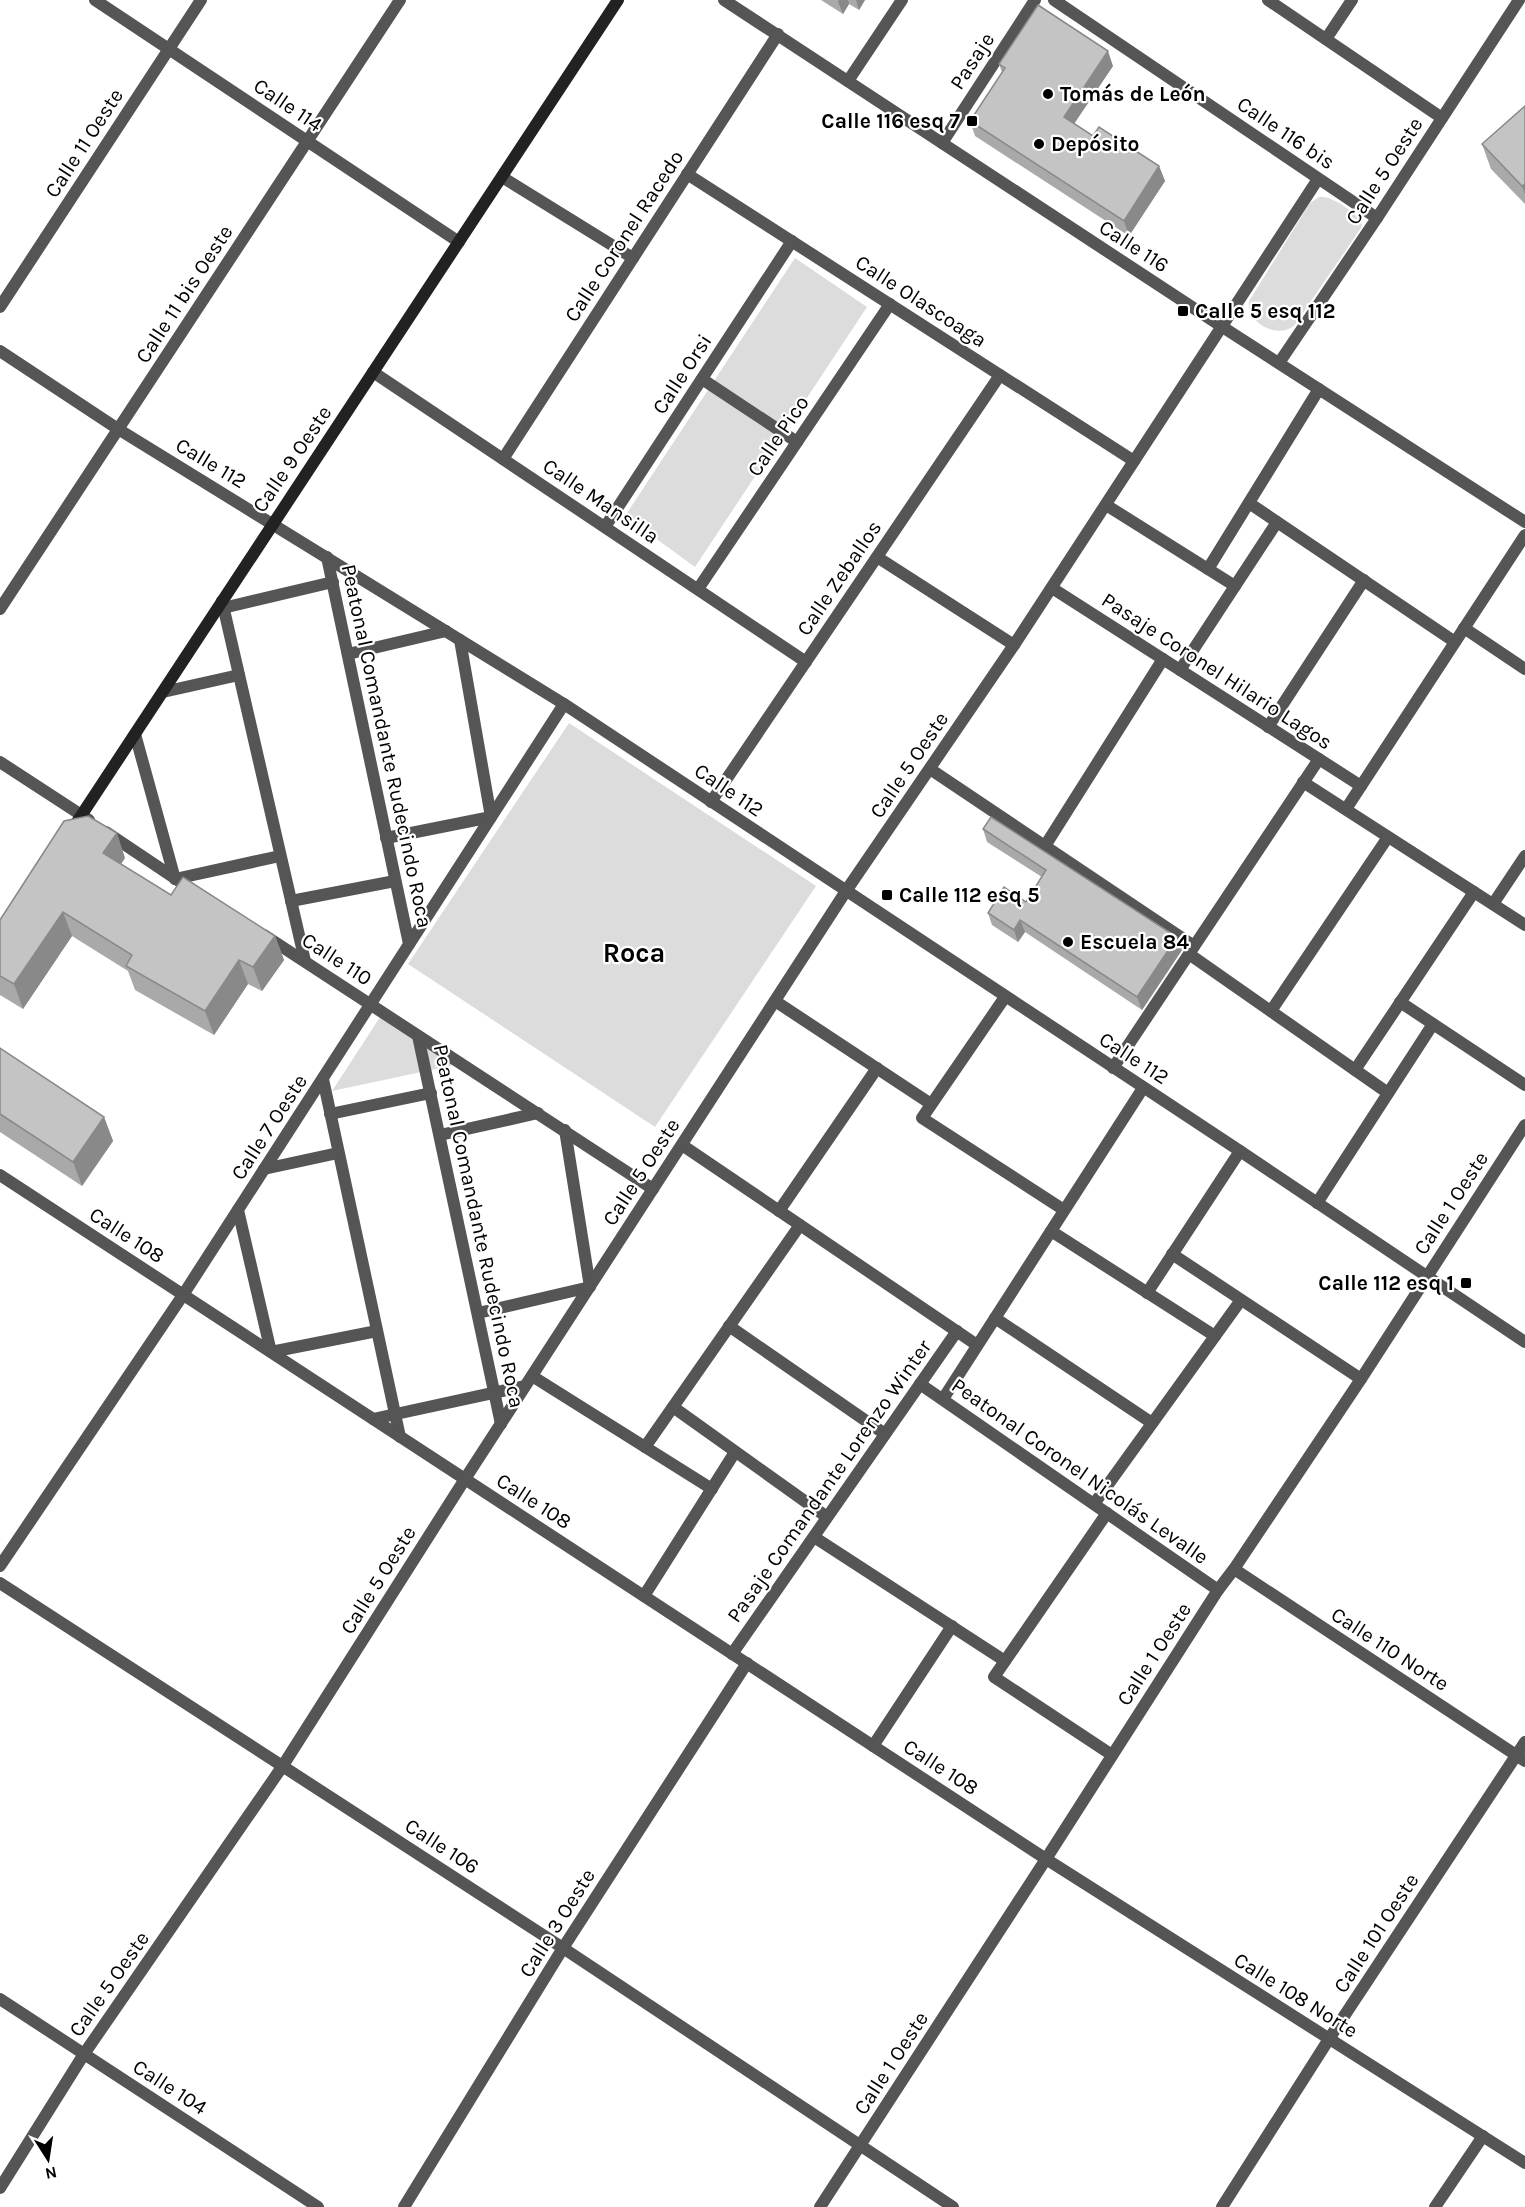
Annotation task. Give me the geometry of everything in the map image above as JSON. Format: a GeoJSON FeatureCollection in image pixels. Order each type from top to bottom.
{"type":"FeatureCollection","features":[{"type":"Feature","properties":{"kind":"main road","name":"Calle 9 Oeste"},"geometry":{"type":"LineString","coordinates":[[63,844],[618,0]]}},
{"type":"Feature","properties":{"kind":"street","name":"Calle 114"},"geometry":{"type":"LineString","coordinates":[[95,0],[459,242]]}},
{"type":"Feature","properties":{"kind":"street","name":"Calle 11 Oeste"},"geometry":{"type":"LineString","coordinates":[[0,307],[201,0]]}},
{"type":"Feature","properties":{"kind":"street","name":"Calle 11 bis Oeste"},"geometry":{"type":"LineString","coordinates":[[0,609],[400,0]]}},
{"type":"Feature","properties":{"kind":"street","name":"Calle 116"},"geometry":{"type":"LineString","coordinates":[[724,0],[1525,522]]}},
{"type":"Feature","properties":{"kind":"street"},"geometry":{"type":"LineString","coordinates":[[848,81],[902,0]]}},
{"type":"Feature","properties":{"kind":"street","name":"Pasaje"},"geometry":{"type":"LineString","coordinates":[[942,143],[1035,0]]}},
{"type":"Feature","properties":{"kind":"street","name":"Calle 116 bis"},"geometry":{"type":"LineString","coordinates":[[1054,0],[1377,218]]}},
{"type":"Feature","properties":{"kind":"street"},"geometry":{"type":"LineString","coordinates":[[1268,0],[1442,118]]}},
{"type":"Feature","properties":{"kind":"street"},"geometry":{"type":"LineString","coordinates":[[1326,39],[1352,0]]}},
{"type":"Feature","properties":{"kind":"street","name":"Calle 5 Oeste"},"geometry":{"type":"LineString","coordinates":[[1279,363],[1519,0]]}},
{"type":"Feature","properties":{"kind":"street","name":"Calle Coronel Racedo"},"geometry":{"type":"LineString","coordinates":[[503,459],[778,34]]}},
{"type":"Feature","properties":{"kind":"street","name":"Calle Olascoaga"},"geometry":{"type":"LineString","coordinates":[[687,174],[1134,461]]}},
{"type":"Feature","properties":{"kind":"street"},"geometry":{"type":"LineString","coordinates":[[502,177],[633,258]]}},
{"type":"Feature","properties":{"kind":"street","name":"Calle 5 Oeste"},"geometry":{"type":"LineString","coordinates":[[0,2188],[84,2054],[282,1767],[465,1479],[846,891],[1052,588],[1318,179]]}},
{"type":"Feature","properties":{"kind":"street","name":"Calle Orsi"},"geometry":{"type":"LineString","coordinates":[[605,527],[792,241]]}},
{"type":"Feature","properties":{"kind":"street","name":"Calle Pico"},"geometry":{"type":"LineString","coordinates":[[698,589],[890,304]]}},
{"type":"Feature","properties":{"kind":"street","name":"Calle 112"},"geometry":{"type":"LineString","coordinates":[[0,351],[118,429],[564,704],[1525,1342]]}},
{"type":"Feature","properties":{"kind":"street","name":"Calle Mansilla"},"geometry":{"type":"LineString","coordinates":[[373,372],[806,662]]}},
{"type":"Feature","properties":{"kind":"street","name":"Calle Zeballos"},"geometry":{"type":"LineString","coordinates":[[711,802],[1000,375]]}},
{"type":"Feature","properties":{"kind":"street"},"geometry":{"type":"LineString","coordinates":[[702,378],[797,442]]}},
{"type":"Feature","properties":{"kind":"street"},"geometry":{"type":"LineString","coordinates":[[1209,569],[1319,389]]}},
{"type":"Feature","properties":{"kind":"street"},"geometry":{"type":"LineString","coordinates":[[1249,503],[1455,642]]}},
{"type":"Feature","properties":{"kind":"street"},"geometry":{"type":"LineString","coordinates":[[1106,505],[1235,586]]}},
{"type":"Feature","properties":{"kind":"street"},"geometry":{"type":"LineString","coordinates":[[1180,670],[1277,522]]}},
{"type":"Feature","properties":{"kind":"street"},"geometry":{"type":"LineString","coordinates":[[1346,810],[1525,535]]}},
{"type":"Feature","properties":{"kind":"street","name":"Peatonal Comandante Rudecindo Roca"},"geometry":{"type":"LineString","coordinates":[[327,557],[409,944]]}},
{"type":"Feature","properties":{"kind":"street"},"geometry":{"type":"LineString","coordinates":[[877,557],[1014,645]]}},
{"type":"Feature","properties":{"kind":"street"},"geometry":{"type":"LineString","coordinates":[[1268,727],[1364,580]]}},
{"type":"Feature","properties":{"kind":"street"},"geometry":{"type":"LineString","coordinates":[[305,961],[222,604],[333,582]]}},
{"type":"Feature","properties":{"kind":"street","name":"Pasaje Coronel Hilario Lagos"},"geometry":{"type":"LineString","coordinates":[[1052,588],[1361,786]]}},
{"type":"Feature","properties":{"kind":"street"},"geometry":{"type":"LineString","coordinates":[[1464,628],[1525,669]]}},
{"type":"Feature","properties":{"kind":"street"},"geometry":{"type":"LineString","coordinates":[[348,654],[446,631]]}},
{"type":"Feature","properties":{"kind":"street"},"geometry":{"type":"LineString","coordinates":[[386,838],[491,817],[460,640]]}},
{"type":"Feature","properties":{"kind":"street"},"geometry":{"type":"LineString","coordinates":[[1045,846],[1163,659]]}},
{"type":"Feature","properties":{"kind":"street"},"geometry":{"type":"LineString","coordinates":[[163,692],[238,675]]}},
{"type":"Feature","properties":{"kind":"street","name":"Calle 7 Oeste"},"geometry":{"type":"LineString","coordinates":[[0,1566],[183,1295],[564,704]]}},
{"type":"Feature","properties":{"kind":"street"},"geometry":{"type":"LineString","coordinates":[[135,734],[175,879]]}},
{"type":"Feature","properties":{"kind":"street"},"geometry":{"type":"LineString","coordinates":[[1113,1068],[1318,759]]}},
{"type":"Feature","properties":{"kind":"street"},"geometry":{"type":"LineString","coordinates":[[0,762],[205,898]]}},
{"type":"Feature","properties":{"kind":"street"},"geometry":{"type":"LineString","coordinates":[[930,769],[1045,846],[1192,950],[1271,1011],[1388,1093]]}},
{"type":"Feature","properties":{"kind":"street"},"geometry":{"type":"LineString","coordinates":[[1304,782],[1525,925]]}},
{"type":"Feature","properties":{"kind":"street"},"geometry":{"type":"LineString","coordinates":[[1271,1011],[1388,837]]}},
{"type":"Feature","properties":{"kind":"street"},"geometry":{"type":"LineString","coordinates":[[175,879],[280,856]]}},
{"type":"Feature","properties":{"kind":"street"},"geometry":{"type":"LineString","coordinates":[[1493,904],[1525,856]]}},
{"type":"Feature","properties":{"kind":"street"},"geometry":{"type":"LineString","coordinates":[[291,901],[395,881]]}},
{"type":"Feature","properties":{"kind":"street"},"geometry":{"type":"LineString","coordinates":[[1355,1070],[1474,892]]}},
{"type":"Feature","properties":{"kind":"street","name":"Calle 110"},"geometry":{"type":"LineString","coordinates":[[255,930],[653,1189]]}},
{"type":"Feature","properties":{"kind":"street"},"geometry":{"type":"LineString","coordinates":[[1005,996],[922,1119],[1064,1210]]}},
{"type":"Feature","properties":{"kind":"street"},"geometry":{"type":"LineString","coordinates":[[775,1001],[931,1104]]}},
{"type":"Feature","properties":{"kind":"street"},"geometry":{"type":"LineString","coordinates":[[1400,1002],[1525,1085]]}},
{"type":"Feature","properties":{"kind":"street"},"geometry":{"type":"LineString","coordinates":[[1317,1203],[1433,1024]]}},
{"type":"Feature","properties":{"kind":"street","name":"Peatonal Comandante Rudecindo Roca"},"geometry":{"type":"LineString","coordinates":[[418,1036],[501,1424]]}},
{"type":"Feature","properties":{"kind":"street"},"geometry":{"type":"LineString","coordinates":[[779,1211],[877,1068]]}},
{"type":"Feature","properties":{"kind":"street"},"geometry":{"type":"LineString","coordinates":[[322,1079],[400,1437]]}},
{"type":"Feature","properties":{"kind":"street"},"geometry":{"type":"LineString","coordinates":[[943,1399],[1143,1088]]}},
{"type":"Feature","properties":{"kind":"street"},"geometry":{"type":"LineString","coordinates":[[330,1114],[431,1093]]}},
{"type":"Feature","properties":{"kind":"street"},"geometry":{"type":"LineString","coordinates":[[440,1135],[538,1113]]}},
{"type":"Feature","properties":{"kind":"street","name":"Calle 1 Oeste"},"geometry":{"type":"LineString","coordinates":[[820,2207],[1218,1590],[1361,1379],[1525,1125]]}},
{"type":"Feature","properties":{"kind":"street"},"geometry":{"type":"LineString","coordinates":[[478,1313],[590,1287],[565,1130]]}},
{"type":"Feature","properties":{"kind":"street"},"geometry":{"type":"LineString","coordinates":[[681,1145],[977,1345]]}},
{"type":"Feature","properties":{"kind":"street"},"geometry":{"type":"LineString","coordinates":[[1147,1293],[1240,1151]]}},
{"type":"Feature","properties":{"kind":"street"},"geometry":{"type":"LineString","coordinates":[[264,1168],[338,1153]]}},
{"type":"Feature","properties":{"kind":"street","name":"Calle 108"},"geometry":{"type":"LineString","coordinates":[[0,1175],[1046,1859]]}},
{"type":"Feature","properties":{"kind":"street"},"geometry":{"type":"LineString","coordinates":[[238,1210],[271,1352],[377,1330]]}},
{"type":"Feature","properties":{"kind":"street"},"geometry":{"type":"LineString","coordinates":[[645,1447],[800,1225]]}},
{"type":"Feature","properties":{"kind":"street"},"geometry":{"type":"LineString","coordinates":[[1051,1231],[1215,1336]]}},
{"type":"Feature","properties":{"kind":"street"},"geometry":{"type":"LineString","coordinates":[[1172,1254],[1361,1379]]}},
{"type":"Feature","properties":{"kind":"street"},"geometry":{"type":"LineString","coordinates":[[1094,1504],[1241,1300]]}},
{"type":"Feature","properties":{"kind":"street"},"geometry":{"type":"LineString","coordinates":[[995,1318],[1152,1423]]}},
{"type":"Feature","properties":{"kind":"street"},"geometry":{"type":"LineString","coordinates":[[729,1326],[885,1434]]}},
{"type":"Feature","properties":{"kind":"street","name":"Pasaje Comandante Lorenzo Winter"},"geometry":{"type":"LineString","coordinates":[[732,1654],[957,1331]]}},
{"type":"Feature","properties":{"kind":"street"},"geometry":{"type":"LineString","coordinates":[[373,1419],[495,1392],[529,1381],[645,1447],[712,1489]]}},
{"type":"Feature","properties":{"kind":"street","name":"Peatonal Coronel Nicolás Levalle"},"geometry":{"type":"LineString","coordinates":[[920,1384],[1218,1590]]}},
{"type":"Feature","properties":{"kind":"street"},"geometry":{"type":"LineString","coordinates":[[673,1407],[827,1517]]}},
{"type":"Feature","properties":{"kind":"street"},"geometry":{"type":"LineString","coordinates":[[644,1596],[735,1452]]}},
{"type":"Feature","properties":{"kind":"street"},"geometry":{"type":"LineString","coordinates":[[1107,1513],[994,1677],[1112,1755]]}},
{"type":"Feature","properties":{"kind":"street"},"geometry":{"type":"LineString","coordinates":[[814,1537],[1005,1661]]}},
{"type":"Feature","properties":{"kind":"street","name":"Calle 110 Norte"},"geometry":{"type":"LineString","coordinates":[[1234,1569],[1521,1758]]}},
{"type":"Feature","properties":{"kind":"street","name":"Calle 106"},"geometry":{"type":"LineString","coordinates":[[0,1582],[563,1948],[953,2207]]}},
{"type":"Feature","properties":{"kind":"street"},"geometry":{"type":"LineString","coordinates":[[873,1746],[952,1626]]}},
{"type":"Feature","properties":{"kind":"street","name":"Calle 3 Oeste"},"geometry":{"type":"LineString","coordinates":[[404,2207],[563,1948],[747,1664]]}},
{"type":"Feature","properties":{"kind":"street","name":"Calle 101 Oeste"},"geometry":{"type":"LineString","coordinates":[[1222,2207],[1329,2039],[1521,1758],[1525,1742]]}},
{"type":"Feature","properties":{"kind":"street","name":"Calle 108 Norte"},"geometry":{"type":"LineString","coordinates":[[1046,1859],[1525,2163]]}},
{"type":"Feature","properties":{"kind":"street","name":"Calle 104"},"geometry":{"type":"LineString","coordinates":[[0,1999],[318,2207]]}},
{"type":"Feature","properties":{"kind":"street"},"geometry":{"type":"LineString","coordinates":[[1435,2207],[1483,2136]]}},
{"type":"Feature","properties":{"kind":"shaded area"},"geometry":{"type":"Polygon","coordinates":[[[1319,197],[1337,202],[1349,210],[1362,224],[1361,228],[1294,326],[1279,331],[1264,327],[1252,316],[1249,301],[1310,203],[1319,197]]]}},
{"type":"Feature","properties":{"kind":"shaded area"},"geometry":{"type":"Polygon","coordinates":[[[795,258],[867,307],[695,567],[625,516],[795,258]]]}},
{"type":"Feature","properties":{"kind":"shaded area"},"geometry":{"type":"Polygon","coordinates":[[[569,723],[816,886],[655,1127],[408,964],[569,723]]]}},
{"type":"Feature","properties":{"kind":"shaded area"},"geometry":{"type":"Polygon","coordinates":[[[384,1011],[454,1065],[332,1091],[384,1011]]]}},
{"type":"Feature","properties":{"kind":"building"},"geometry":{"type":"Polygon","coordinates":[[[1038,5],[1108,51],[1064,117],[1093,136],[1099,127],[1159,166],[1124,221],[970,121],[1005,68],[999,64],[1038,5]]]}},
{"type":"Feature","properties":{"kind":"building"},"geometry":{"type":"Polygon","coordinates":[[[1525,106],[1525,184],[1522,186],[1482,144],[1525,106]]]}},
{"type":"Feature","properties":{"kind":"building"},"geometry":{"type":"Polygon","coordinates":[[[88,816],[117,833],[103,853],[171,895],[183,877],[275,936],[253,967],[239,960],[205,1011],[126,966],[132,955],[63,912],[14,984],[0,976],[0,920],[64,821],[88,816]]]}},
{"type":"Feature","properties":{"kind":"building"},"geometry":{"type":"Polygon","coordinates":[[[991,817],[1177,937],[1137,997],[1020,920],[1014,930],[988,913],[1004,887],[1026,902],[1046,870],[983,829],[991,817]]]}},
{"type":"Feature","properties":{"kind":"building"},"geometry":{"type":"Polygon","coordinates":[[[0,1048],[104,1117],[73,1162],[0,1114],[0,1048]]]}},
{"type":"Feature","properties":{"kind":"place","name":"Tomás de León"},"geometry":{"type":"Point","coordinates":[1048,94]}},
{"type":"Feature","properties":{"kind":"place","name":"Calle 116 esq 7"},"geometry":{"type":"Point","coordinates":[972,121]}},
{"type":"Feature","properties":{"kind":"place","name":"Depósito"},"geometry":{"type":"Point","coordinates":[1039,144]}},
{"type":"Feature","properties":{"kind":"place","name":"Calle 5 esq 112"},"geometry":{"type":"Point","coordinates":[1183,311]}},
{"type":"Feature","properties":{"kind":"place","name":"Calle 112 esq 5"},"geometry":{"type":"Point","coordinates":[887,895]}},
{"type":"Feature","properties":{"kind":"place","name":"Escuela 84"},"geometry":{"type":"Point","coordinates":[1068,942]}},
{"type":"Feature","properties":{"kind":"place","name":"Calle 112 esq 1"},"geometry":{"type":"Point","coordinates":[1466,1283]}},
{"type":"Feature","properties":{"kind":"district","name":"Roca"},"geometry":{"type":"Point","coordinates":[634,953]}}]}
